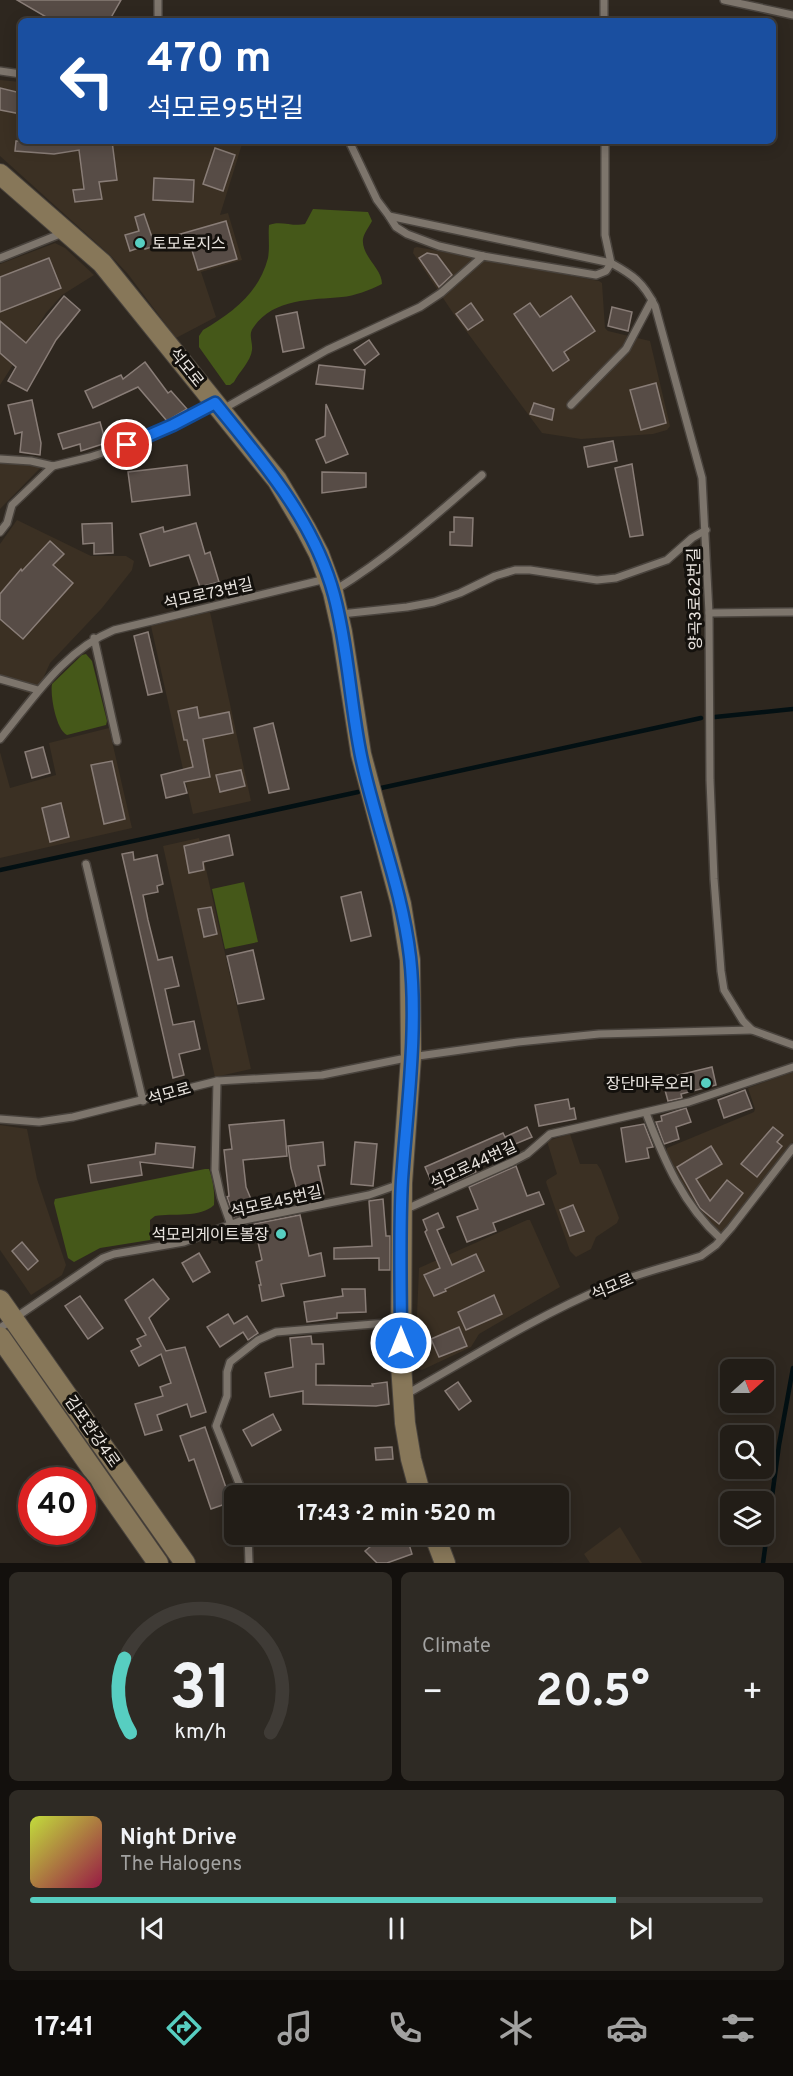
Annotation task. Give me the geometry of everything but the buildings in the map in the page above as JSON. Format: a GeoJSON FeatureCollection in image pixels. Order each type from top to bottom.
{"type":"FeatureCollection","features":[{"type":"Feature","properties":{"kind":"street","name":"석모로"},"geometry":{"type":"LineString","coordinates":[[0,174],[67,231],[110,273],[277,480],[319,554],[331,585],[339,614],[361,754],[390,864],[410,960],[411,1057],[402,1183],[401,1322],[405,1423],[418,1485]]}},
{"type":"Feature","properties":{"kind":"street","name":"김포한강4로"},"geometry":{"type":"LineString","coordinates":[[0,1300],[7,1323],[185,1563]]}},
{"type":"Feature","properties":{"kind":"street","name":"김포한강4로"},"geometry":{"type":"LineString","coordinates":[[0,1337],[158,1563]]}},
{"type":"Feature","properties":{"kind":"street"},"geometry":{"type":"LineString","coordinates":[[438,1545],[445,1563]]}},
{"type":"Feature","properties":{"kind":"lane"},"geometry":{"type":"LineString","coordinates":[[158,0],[158,18]]}},
{"type":"Feature","properties":{"kind":"lane"},"geometry":{"type":"LineString","coordinates":[[604,0],[604,18]]}},
{"type":"Feature","properties":{"kind":"lane"},"geometry":{"type":"LineString","coordinates":[[724,0],[793,15]]}},
{"type":"Feature","properties":{"kind":"lane"},"geometry":{"type":"LineString","coordinates":[[0,72],[18,74]]}},
{"type":"Feature","properties":{"kind":"lane"},"geometry":{"type":"LineString","coordinates":[[350,144],[377,200],[396,227],[407,234],[439,246],[483,256],[596,275],[606,271],[610,263],[605,235],[605,144]]}},
{"type":"Feature","properties":{"kind":"lane"},"geometry":{"type":"LineString","coordinates":[[388,216],[610,263]]}},
{"type":"Feature","properties":{"kind":"lane"},"geometry":{"type":"LineString","coordinates":[[0,258],[67,231]]}},
{"type":"Feature","properties":{"kind":"lane"},"geometry":{"type":"LineString","coordinates":[[0,532],[7,523],[12,505],[53,466],[127,445],[218,407],[327,350],[420,307],[441,293],[483,256]]}},
{"type":"Feature","properties":{"kind":"lane","name":"양곡3로62번길"},"geometry":{"type":"LineString","coordinates":[[610,263],[636,278],[647,290],[652,300],[661,324],[700,465],[706,530],[710,780],[721,971],[724,990],[743,1021],[752,1030]]}},
{"type":"Feature","properties":{"kind":"lane"},"geometry":{"type":"LineString","coordinates":[[571,405],[626,350],[652,300]]}},
{"type":"Feature","properties":{"kind":"lane"},"geometry":{"type":"LineString","coordinates":[[0,459],[31,461],[53,466]]}},
{"type":"Feature","properties":{"kind":"lane"},"geometry":{"type":"LineString","coordinates":[[331,585],[374,564],[482,476]]}},
{"type":"Feature","properties":{"kind":"lane"},"geometry":{"type":"LineString","coordinates":[[339,614],[407,608],[434,602],[495,576],[516,570],[531,570],[597,580],[616,578],[667,560],[692,538],[706,530]]}},
{"type":"Feature","properties":{"kind":"lane","name":"석모로73번길"},"geometry":{"type":"LineString","coordinates":[[0,739],[38,690],[77,650],[94,638],[114,630],[331,585]]}},
{"type":"Feature","properties":{"kind":"lane"},"geometry":{"type":"LineString","coordinates":[[709,613],[793,612]]}},
{"type":"Feature","properties":{"kind":"lane"},"geometry":{"type":"LineString","coordinates":[[94,638],[117,741]]}},
{"type":"Feature","properties":{"kind":"lane"},"geometry":{"type":"LineString","coordinates":[[0,679],[38,690]]}},
{"type":"Feature","properties":{"kind":"lane"},"geometry":{"type":"LineString","coordinates":[[86,864],[142,1101]]}},
{"type":"Feature","properties":{"kind":"lane"},"geometry":{"type":"LineString","coordinates":[[752,1030],[793,1045]]}},
{"type":"Feature","properties":{"kind":"lane","name":"석모로"},"geometry":{"type":"LineString","coordinates":[[0,1119],[39,1122],[74,1117],[217,1081],[322,1075],[411,1057],[518,1042],[599,1034],[752,1030]]}},
{"type":"Feature","properties":{"kind":"lane","name":"석모로44번길"},"geometry":{"type":"LineString","coordinates":[[402,1211],[512,1162],[527,1154],[550,1134],[646,1113],[740,1086],[793,1066]]}},
{"type":"Feature","properties":{"kind":"lane"},"geometry":{"type":"LineString","coordinates":[[217,1081],[215,1170],[231,1225]]}},
{"type":"Feature","properties":{"kind":"lane"},"geometry":{"type":"LineString","coordinates":[[646,1113],[665,1162],[686,1199],[699,1218],[721,1239]]}},
{"type":"Feature","properties":{"kind":"lane","name":"석모로"},"geometry":{"type":"LineString","coordinates":[[403,1397],[495,1342],[538,1320],[623,1280],[701,1256],[721,1239],[793,1148]]}},
{"type":"Feature","properties":{"kind":"lane","name":"석모로45번길"},"geometry":{"type":"LineString","coordinates":[[7,1323],[103,1258],[114,1254],[184,1242],[256,1217],[369,1195],[402,1183]]}},
{"type":"Feature","properties":{"kind":"lane"},"geometry":{"type":"LineString","coordinates":[[240,1485],[216,1426],[227,1396],[228,1367],[233,1359],[264,1336],[276,1332],[401,1322]]}},
{"type":"Feature","properties":{"kind":"lane"},"geometry":{"type":"LineString","coordinates":[[248,1545],[249,1563]]}},
{"type":"Feature","properties":{"kind":"shaded area"},"geometry":{"type":"Polygon","coordinates":[[[0,80],[18,82],[18,144],[242,144],[220,215],[228,213],[242,260],[201,272],[216,317],[176,338],[128,274],[112,257],[0,156],[0,80]]]}},
{"type":"Feature","properties":{"kind":"shaded area"},"geometry":{"type":"Polygon","coordinates":[[[55,243],[65,248],[94,275],[62,295],[46,313],[0,385],[0,264],[55,243]]]}},
{"type":"Feature","properties":{"kind":"shaded area"},"geometry":{"type":"Polygon","coordinates":[[[414,248],[602,283],[605,328],[608,331],[650,341],[670,426],[667,430],[653,434],[581,439],[542,433],[455,316],[413,253],[414,248]]]}},
{"type":"Feature","properties":{"kind":"shaded area"},"geometry":{"type":"Polygon","coordinates":[[[0,454],[47,461],[0,509],[0,454]]]}},
{"type":"Feature","properties":{"kind":"shaded area"},"geometry":{"type":"Polygon","coordinates":[[[17,520],[91,556],[126,556],[134,561],[132,570],[102,608],[50,663],[42,681],[31,694],[0,683],[0,544],[17,520]]]}},
{"type":"Feature","properties":{"kind":"shaded area"},"geometry":{"type":"Polygon","coordinates":[[[210,612],[251,801],[193,814],[151,626],[210,612]]]}},
{"type":"Feature","properties":{"kind":"shaded area"},"geometry":{"type":"Polygon","coordinates":[[[109,728],[132,828],[0,858],[0,752],[10,788],[56,775],[49,743],[109,728]]]}},
{"type":"Feature","properties":{"kind":"shaded area"},"geometry":{"type":"Polygon","coordinates":[[[199,838],[251,1069],[215,1077],[163,846],[199,838]]]}},
{"type":"Feature","properties":{"kind":"shaded area"},"geometry":{"type":"Polygon","coordinates":[[[793,1072],[793,1142],[722,1232],[719,1232],[694,1205],[674,1171],[667,1156],[667,1148],[754,1112],[748,1088],[793,1072]]]}},
{"type":"Feature","properties":{"kind":"shaded area"},"geometry":{"type":"Polygon","coordinates":[[[0,1125],[27,1129],[37,1179],[66,1265],[62,1275],[31,1295],[0,1250],[0,1125]]]}},
{"type":"Feature","properties":{"kind":"shaded area"},"geometry":{"type":"Polygon","coordinates":[[[570,1134],[580,1164],[597,1164],[601,1170],[619,1218],[617,1223],[596,1237],[591,1249],[576,1257],[570,1251],[546,1182],[557,1174],[547,1141],[570,1134]]]}},
{"type":"Feature","properties":{"kind":"shaded area"},"geometry":{"type":"Polygon","coordinates":[[[530,1220],[560,1287],[479,1334],[471,1347],[422,1370],[418,1369],[416,1339],[419,1268],[530,1220]]]}},
{"type":"Feature","properties":{"kind":"shaded area"},"geometry":{"type":"Polygon","coordinates":[[[620,1527],[642,1563],[590,1563],[584,1554],[620,1527]]]}},
{"type":"Feature","properties":{"kind":"green space"},"geometry":{"type":"Polygon","coordinates":[[[313,209],[368,212],[372,221],[363,239],[363,245],[379,273],[382,284],[352,295],[293,302],[271,311],[253,328],[252,350],[249,358],[234,382],[226,385],[199,347],[199,336],[203,330],[243,301],[258,282],[268,258],[269,225],[305,224],[313,209]]]}},
{"type":"Feature","properties":{"kind":"green space"},"geometry":{"type":"Polygon","coordinates":[[[86,654],[92,661],[107,721],[106,725],[67,735],[57,720],[52,684],[82,655],[86,654]]]}},
{"type":"Feature","properties":{"kind":"green space"},"geometry":{"type":"Polygon","coordinates":[[[244,882],[258,942],[225,949],[212,889],[244,882]]]}},
{"type":"Feature","properties":{"kind":"green space"},"geometry":{"type":"Polygon","coordinates":[[[209,1169],[214,1191],[214,1205],[208,1209],[202,1212],[155,1216],[150,1220],[150,1240],[100,1248],[74,1262],[68,1258],[54,1203],[55,1199],[209,1169]]]}},
{"type":"Feature","properties":{"kind":"waterway"},"geometry":{"type":"LineString","coordinates":[[715,717],[793,709]]}},
{"type":"Feature","properties":{"kind":"waterway"},"geometry":{"type":"LineString","coordinates":[[381,788],[701,718]]}},
{"type":"Feature","properties":{"kind":"waterway"},"geometry":{"type":"LineString","coordinates":[[0,870],[358,792]]}},
{"type":"Feature","properties":{"kind":"waterway"},"geometry":{"type":"LineString","coordinates":[[763,1563],[779,1445],[793,1368]]}},
{"type":"Feature","properties":{"kind":"place","name":"토모로지스"},"geometry":{"type":"Point","coordinates":[140,243]}},
{"type":"Feature","properties":{"kind":"place","name":"장단마루오리"},"geometry":{"type":"Point","coordinates":[706,1083]}},
{"type":"Feature","properties":{"kind":"place","name":"석모리게이트볼장"},"geometry":{"type":"Point","coordinates":[281,1234]}},
{"type":"Feature","properties":{"kind":"route"},"geometry":{"type":"LineString","coordinates":[[127,445],[215,403],[277,480],[291,502],[319,554],[333,592],[339,614],[361,754],[400,904],[410,960],[411,1057],[402,1183],[401,1343]]}}]}
